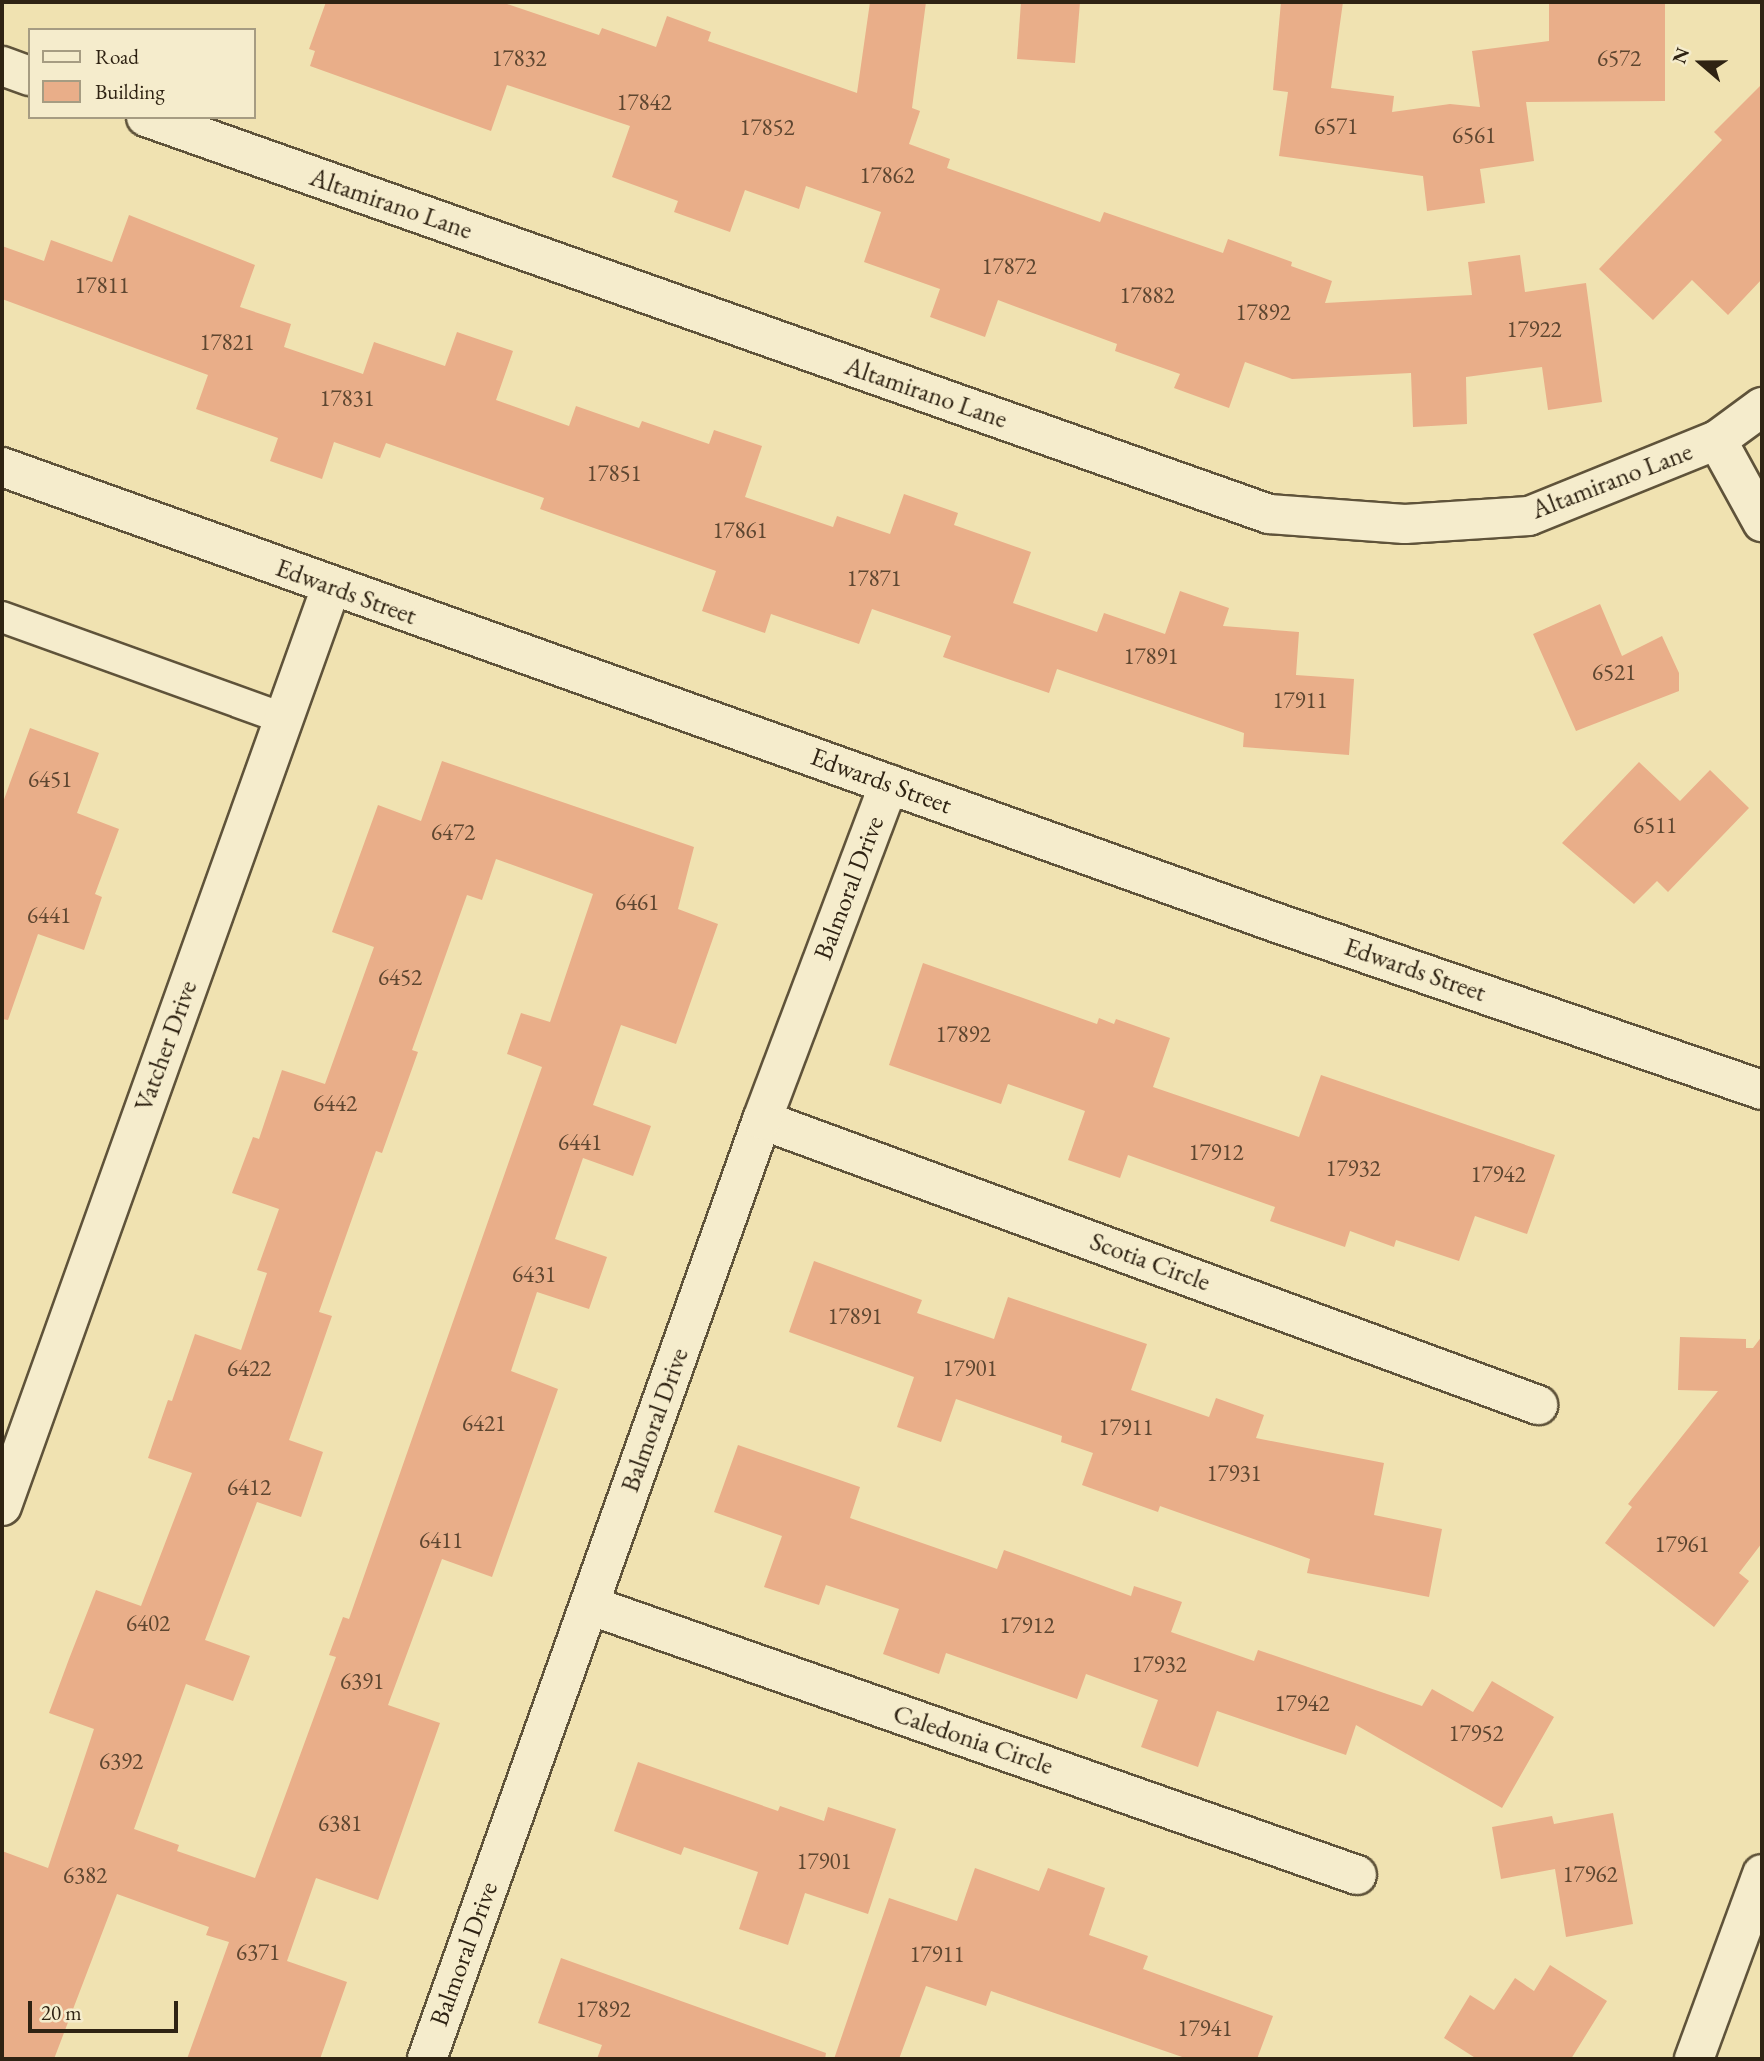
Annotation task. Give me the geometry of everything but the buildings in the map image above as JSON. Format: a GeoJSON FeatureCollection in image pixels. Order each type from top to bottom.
{"type":"FeatureCollection","features":[{"type":"Feature","properties":{"kind":"street"},"geometry":{"type":"LineString","coordinates":[[2,66],[28,75]]}},
{"type":"Feature","properties":{"kind":"street","name":"Altamirano Lane"},"geometry":{"type":"LineString","coordinates":[[151,119],[1269,514],[1405,524],[1529,516],[1717,440],[1762,407]]}},
{"type":"Feature","properties":{"kind":"street"},"geometry":{"type":"LineString","coordinates":[[1717,440],[1762,522]]}},
{"type":"Feature","properties":{"kind":"street","name":"Edwards Street"},"geometry":{"type":"LineString","coordinates":[[2,467],[331,587],[1277,923],[1762,1090]]}},
{"type":"Feature","properties":{"kind":"street","name":"Vatcher Drive"},"geometry":{"type":"LineString","coordinates":[[2,1506],[331,587]]}},
{"type":"Feature","properties":{"kind":"street","name":"Balmoral Drive"},"geometry":{"type":"LineString","coordinates":[[427,2059],[762,1120],[888,783]]}},
{"type":"Feature","properties":{"kind":"street","name":"Scotia Circle"},"geometry":{"type":"LineString","coordinates":[[762,1120],[1538,1405]]}},
{"type":"Feature","properties":{"kind":"street","name":"Caledonia Circle"},"geometry":{"type":"LineString","coordinates":[[589,1605],[1357,1875]]}},
{"type":"Feature","properties":{"kind":"street"},"geometry":{"type":"LineString","coordinates":[[1695,2059],[1762,1874]]}},
{"type":"Feature","properties":{"kind":"lane"},"geometry":{"type":"LineString","coordinates":[[2,617],[283,718]]}}]}
